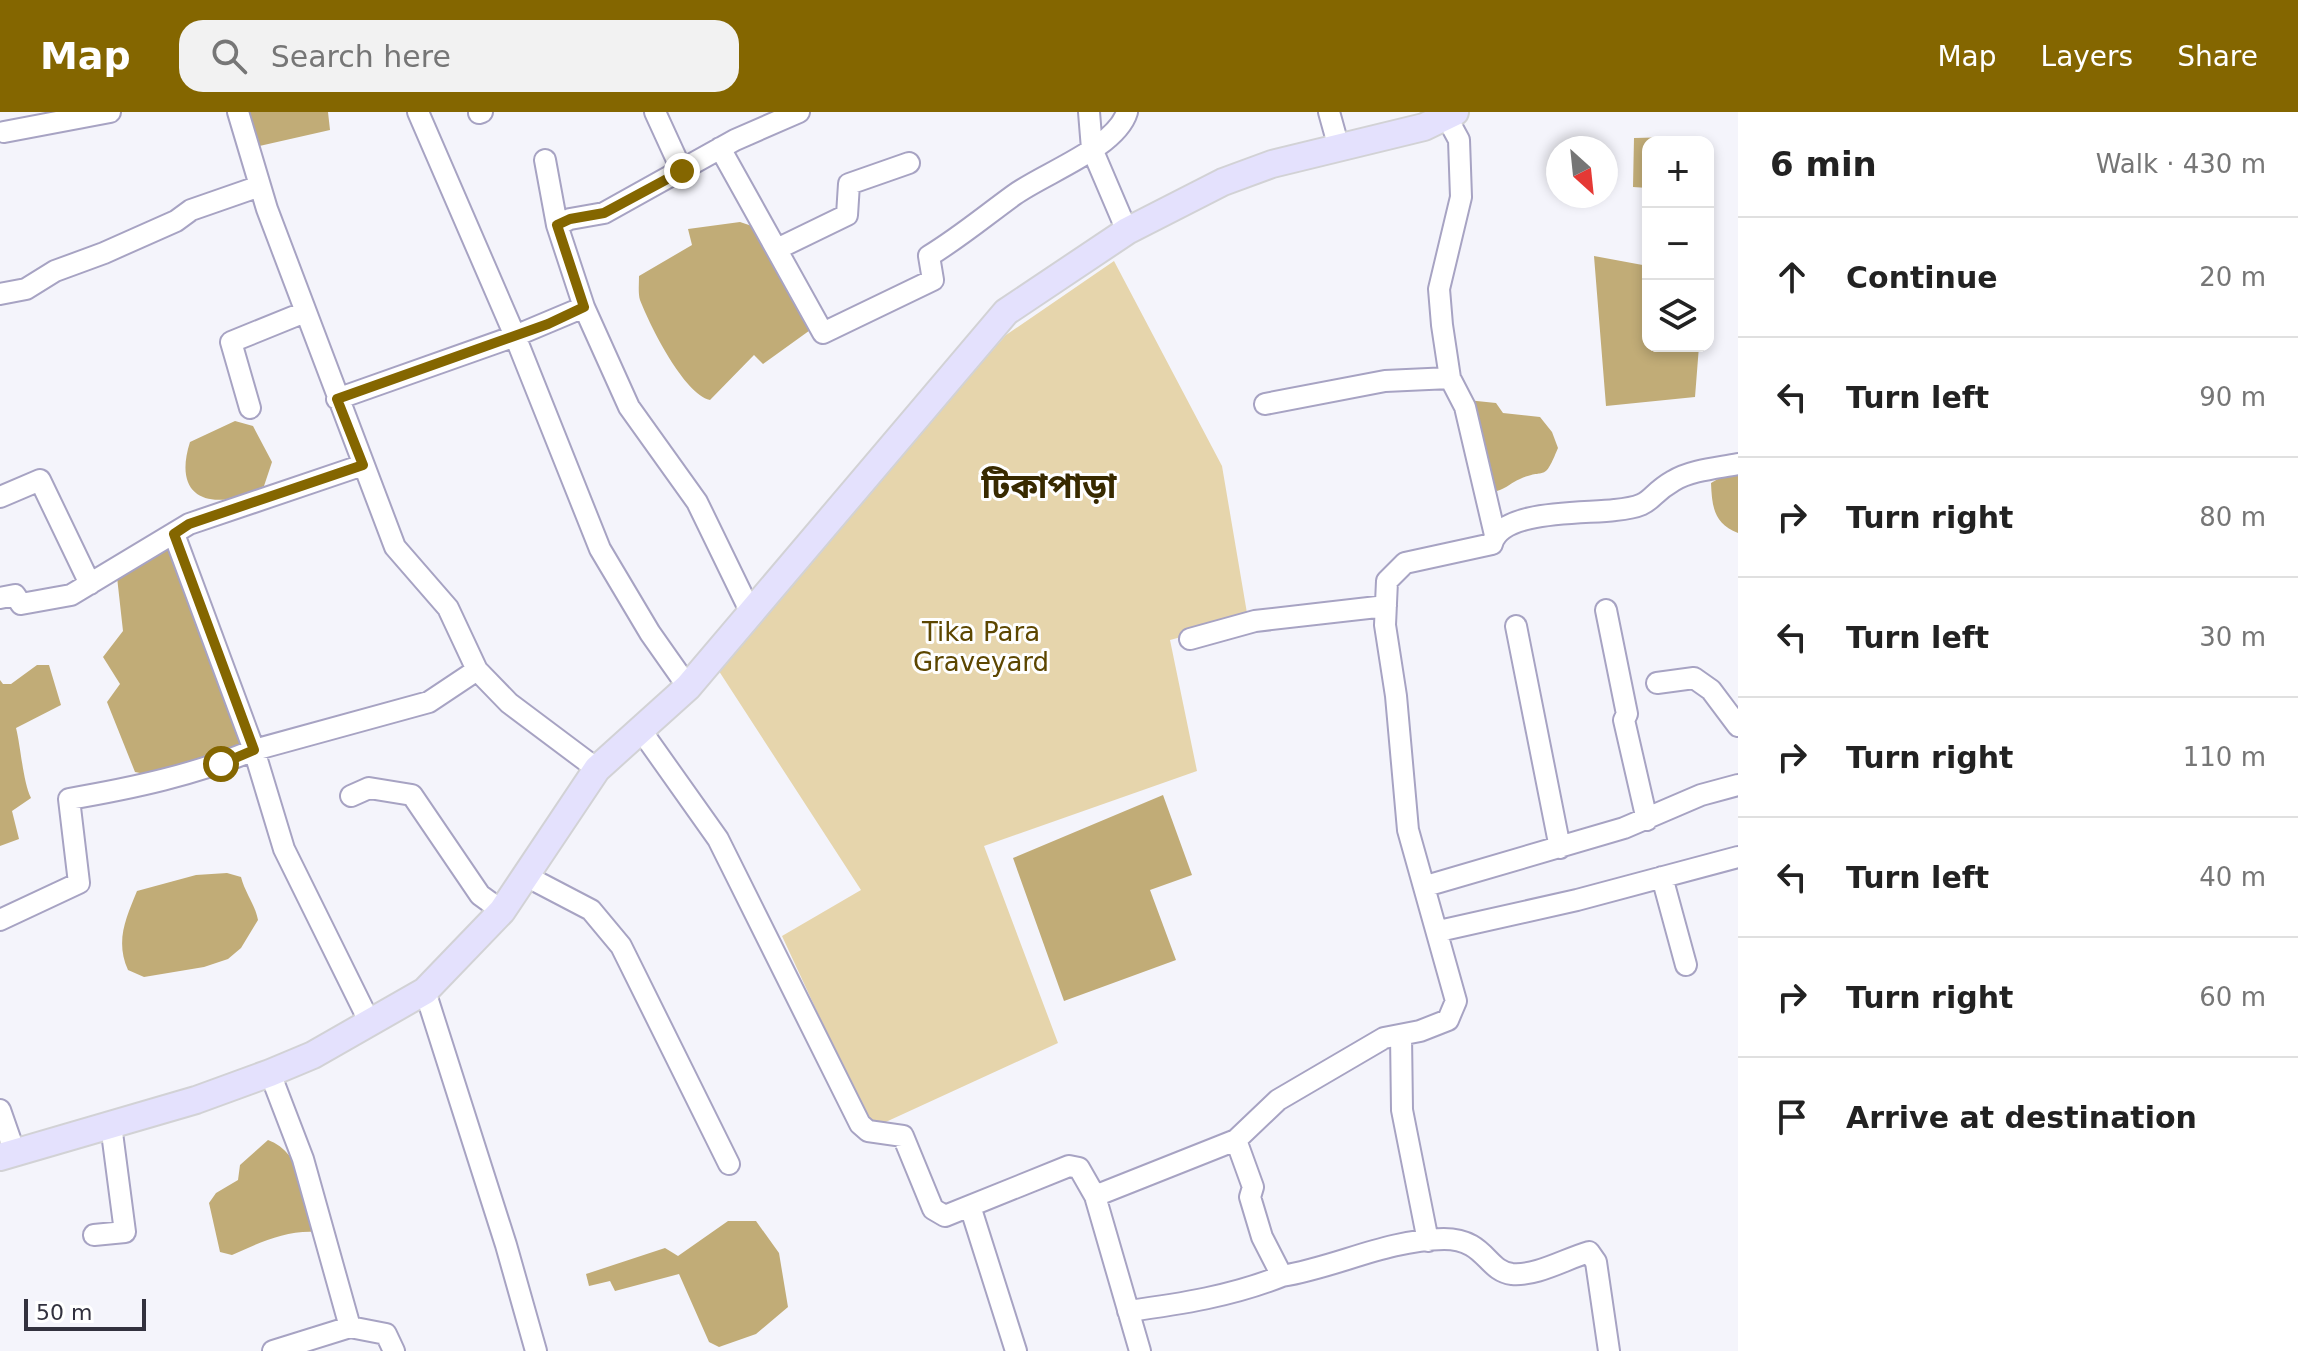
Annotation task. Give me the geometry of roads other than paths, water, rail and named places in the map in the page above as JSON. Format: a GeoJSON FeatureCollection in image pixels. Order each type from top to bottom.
{"type":"FeatureCollection","features":[{"type":"Feature","properties":{"kind":"main road"},"geometry":{"type":"LineString","coordinates":[[8,1155],[270,1073],[313,1055],[425,991],[502,911],[597,769],[688,687],[1006,312],[1127,231],[1223,182],[1272,164],[1424,127],[1451,114]]}},
{"type":"Feature","properties":{"kind":"street"},"geometry":{"type":"LineString","coordinates":[[4,132],[110,112]]}},
{"type":"Feature","properties":{"kind":"street"},"geometry":{"type":"LineString","coordinates":[[238,112],[260,186],[305,312],[395,547],[448,608],[477,670],[509,703],[597,769]]}},
{"type":"Feature","properties":{"kind":"street"},"geometry":{"type":"LineString","coordinates":[[418,112],[515,336],[600,549],[650,633],[688,687]]}},
{"type":"Feature","properties":{"kind":"street"},"geometry":{"type":"LineString","coordinates":[[655,112],[682,171]]}},
{"type":"Feature","properties":{"kind":"street"},"geometry":{"type":"LineString","coordinates":[[557,225],[570,219],[604,213],[720,148],[799,112]]}},
{"type":"Feature","properties":{"kind":"street"},"geometry":{"type":"LineString","coordinates":[[1089,112],[1092,149],[1127,231]]}},
{"type":"Feature","properties":{"kind":"street"},"geometry":{"type":"LineString","coordinates":[[720,148],[823,333],[933,280],[929,256],[967,233],[1016,193],[1092,149],[1125,120],[1127,112]]}},
{"type":"Feature","properties":{"kind":"street"},"geometry":{"type":"LineString","coordinates":[[1329,112],[1339,148]]}},
{"type":"Feature","properties":{"kind":"street"},"geometry":{"type":"LineString","coordinates":[[1451,114],[1461,158],[1457,222],[1445,255],[1439,289],[1450,378],[1465,407],[1495,535]]}},
{"type":"Feature","properties":{"kind":"street"},"geometry":{"type":"LineString","coordinates":[[545,160],[557,225],[584,307],[629,407],[697,502],[750,611]]}},
{"type":"Feature","properties":{"kind":"street"},"geometry":{"type":"LineString","coordinates":[[777,249],[847,215],[849,184],[909,163]]}},
{"type":"Feature","properties":{"kind":"street"},"geometry":{"type":"LineString","coordinates":[[0,294],[26,289],[55,271],[119,247],[176,221],[191,210],[260,186]]}},
{"type":"Feature","properties":{"kind":"street"},"geometry":{"type":"LineString","coordinates":[[337,399],[515,336],[584,307]]}},
{"type":"Feature","properties":{"kind":"street"},"geometry":{"type":"LineString","coordinates":[[250,408],[231,342],[305,312]]}},
{"type":"Feature","properties":{"kind":"street"},"geometry":{"type":"LineString","coordinates":[[1265,404],[1385,381],[1450,378]]}},
{"type":"Feature","properties":{"kind":"street"},"geometry":{"type":"LineString","coordinates":[[1095,1196],[1236,1140],[1278,1100],[1384,1038],[1448,1020],[1456,1001],[1439,931],[1408,830],[1386,606],[1387,581],[1405,563],[1492,544],[1495,535],[1508,524],[1527,519],[1644,506],[1670,482],[1738,464]]}},
{"type":"Feature","properties":{"kind":"street"},"geometry":{"type":"LineString","coordinates":[[0,598],[15,595],[21,604],[71,595],[189,524],[363,465]]}},
{"type":"Feature","properties":{"kind":"street"},"geometry":{"type":"LineString","coordinates":[[0,497],[40,480],[90,584]]}},
{"type":"Feature","properties":{"kind":"street"},"geometry":{"type":"LineString","coordinates":[[174,534],[254,750],[284,849],[370,1023]]}},
{"type":"Feature","properties":{"kind":"street"},"geometry":{"type":"LineString","coordinates":[[1190,639],[1255,621],[1386,606]]}},
{"type":"Feature","properties":{"kind":"street"},"geometry":{"type":"LineString","coordinates":[[1606,610],[1627,714],[1624,720],[1647,820]]}},
{"type":"Feature","properties":{"kind":"street"},"geometry":{"type":"LineString","coordinates":[[1516,626],[1560,848]]}},
{"type":"Feature","properties":{"kind":"street"},"geometry":{"type":"LineString","coordinates":[[0,920],[79,883],[69,799],[141,786],[221,764],[254,750],[429,702],[477,670]]}},
{"type":"Feature","properties":{"kind":"street"},"geometry":{"type":"LineString","coordinates":[[1657,683],[1694,678],[1711,690],[1738,726]]}},
{"type":"Feature","properties":{"kind":"street"},"geometry":{"type":"LineString","coordinates":[[640,729],[718,839],[860,1124],[868,1131],[903,1136],[933,1209],[945,1216],[1069,1166],[1079,1168],[1095,1196],[1140,1351]]}},
{"type":"Feature","properties":{"kind":"street"},"geometry":{"type":"LineString","coordinates":[[1426,886],[1647,820],[1701,795],[1738,785]]}},
{"type":"Feature","properties":{"kind":"street"},"geometry":{"type":"LineString","coordinates":[[351,796],[369,788],[412,795],[480,895],[502,911]]}},
{"type":"Feature","properties":{"kind":"street"},"geometry":{"type":"LineString","coordinates":[[1439,931],[1738,857]]}},
{"type":"Feature","properties":{"kind":"street"},"geometry":{"type":"LineString","coordinates":[[524,875],[591,910],[621,946],[729,1164]]}},
{"type":"Feature","properties":{"kind":"street"},"geometry":{"type":"LineString","coordinates":[[1662,877],[1686,965]]}},
{"type":"Feature","properties":{"kind":"street"},"geometry":{"type":"LineString","coordinates":[[425,991],[506,1245],[536,1351]]}},
{"type":"Feature","properties":{"kind":"street"},"geometry":{"type":"LineString","coordinates":[[1401,1035],[1402,1110],[1428,1241]]}},
{"type":"Feature","properties":{"kind":"street"},"geometry":{"type":"LineString","coordinates":[[270,1073],[303,1159],[350,1327]]}},
{"type":"Feature","properties":{"kind":"street"},"geometry":{"type":"LineString","coordinates":[[0,1110],[8,1155]]}},
{"type":"Feature","properties":{"kind":"street"},"geometry":{"type":"LineString","coordinates":[[94,1235],[125,1232],[111,1125]]}},
{"type":"Feature","properties":{"kind":"street"},"geometry":{"type":"LineString","coordinates":[[1236,1140],[1253,1187],[1250,1197],[1262,1237],[1282,1276]]}},
{"type":"Feature","properties":{"kind":"street"},"geometry":{"type":"LineString","coordinates":[[970,1206],[1016,1351]]}},
{"type":"Feature","properties":{"kind":"street"},"geometry":{"type":"LineString","coordinates":[[1128,1311],[1201,1300],[1254,1287],[1282,1276],[1323,1269],[1379,1246],[1446,1239],[1475,1245],[1499,1270],[1511,1274],[1528,1274],[1589,1252],[1596,1262],[1609,1351]]}},
{"type":"Feature","properties":{"kind":"street"},"geometry":{"type":"LineString","coordinates":[[273,1351],[350,1327],[386,1334],[394,1351]]}},
{"type":"Feature","properties":{"kind":"district","name":"টিকাপাড়া"},"geometry":{"type":"Point","coordinates":[1049,486]}},
{"type":"Feature","properties":{"kind":"park label","name":"Tika Para Graveyard"},"geometry":{"type":"Point","coordinates":[981,647]}}]}
